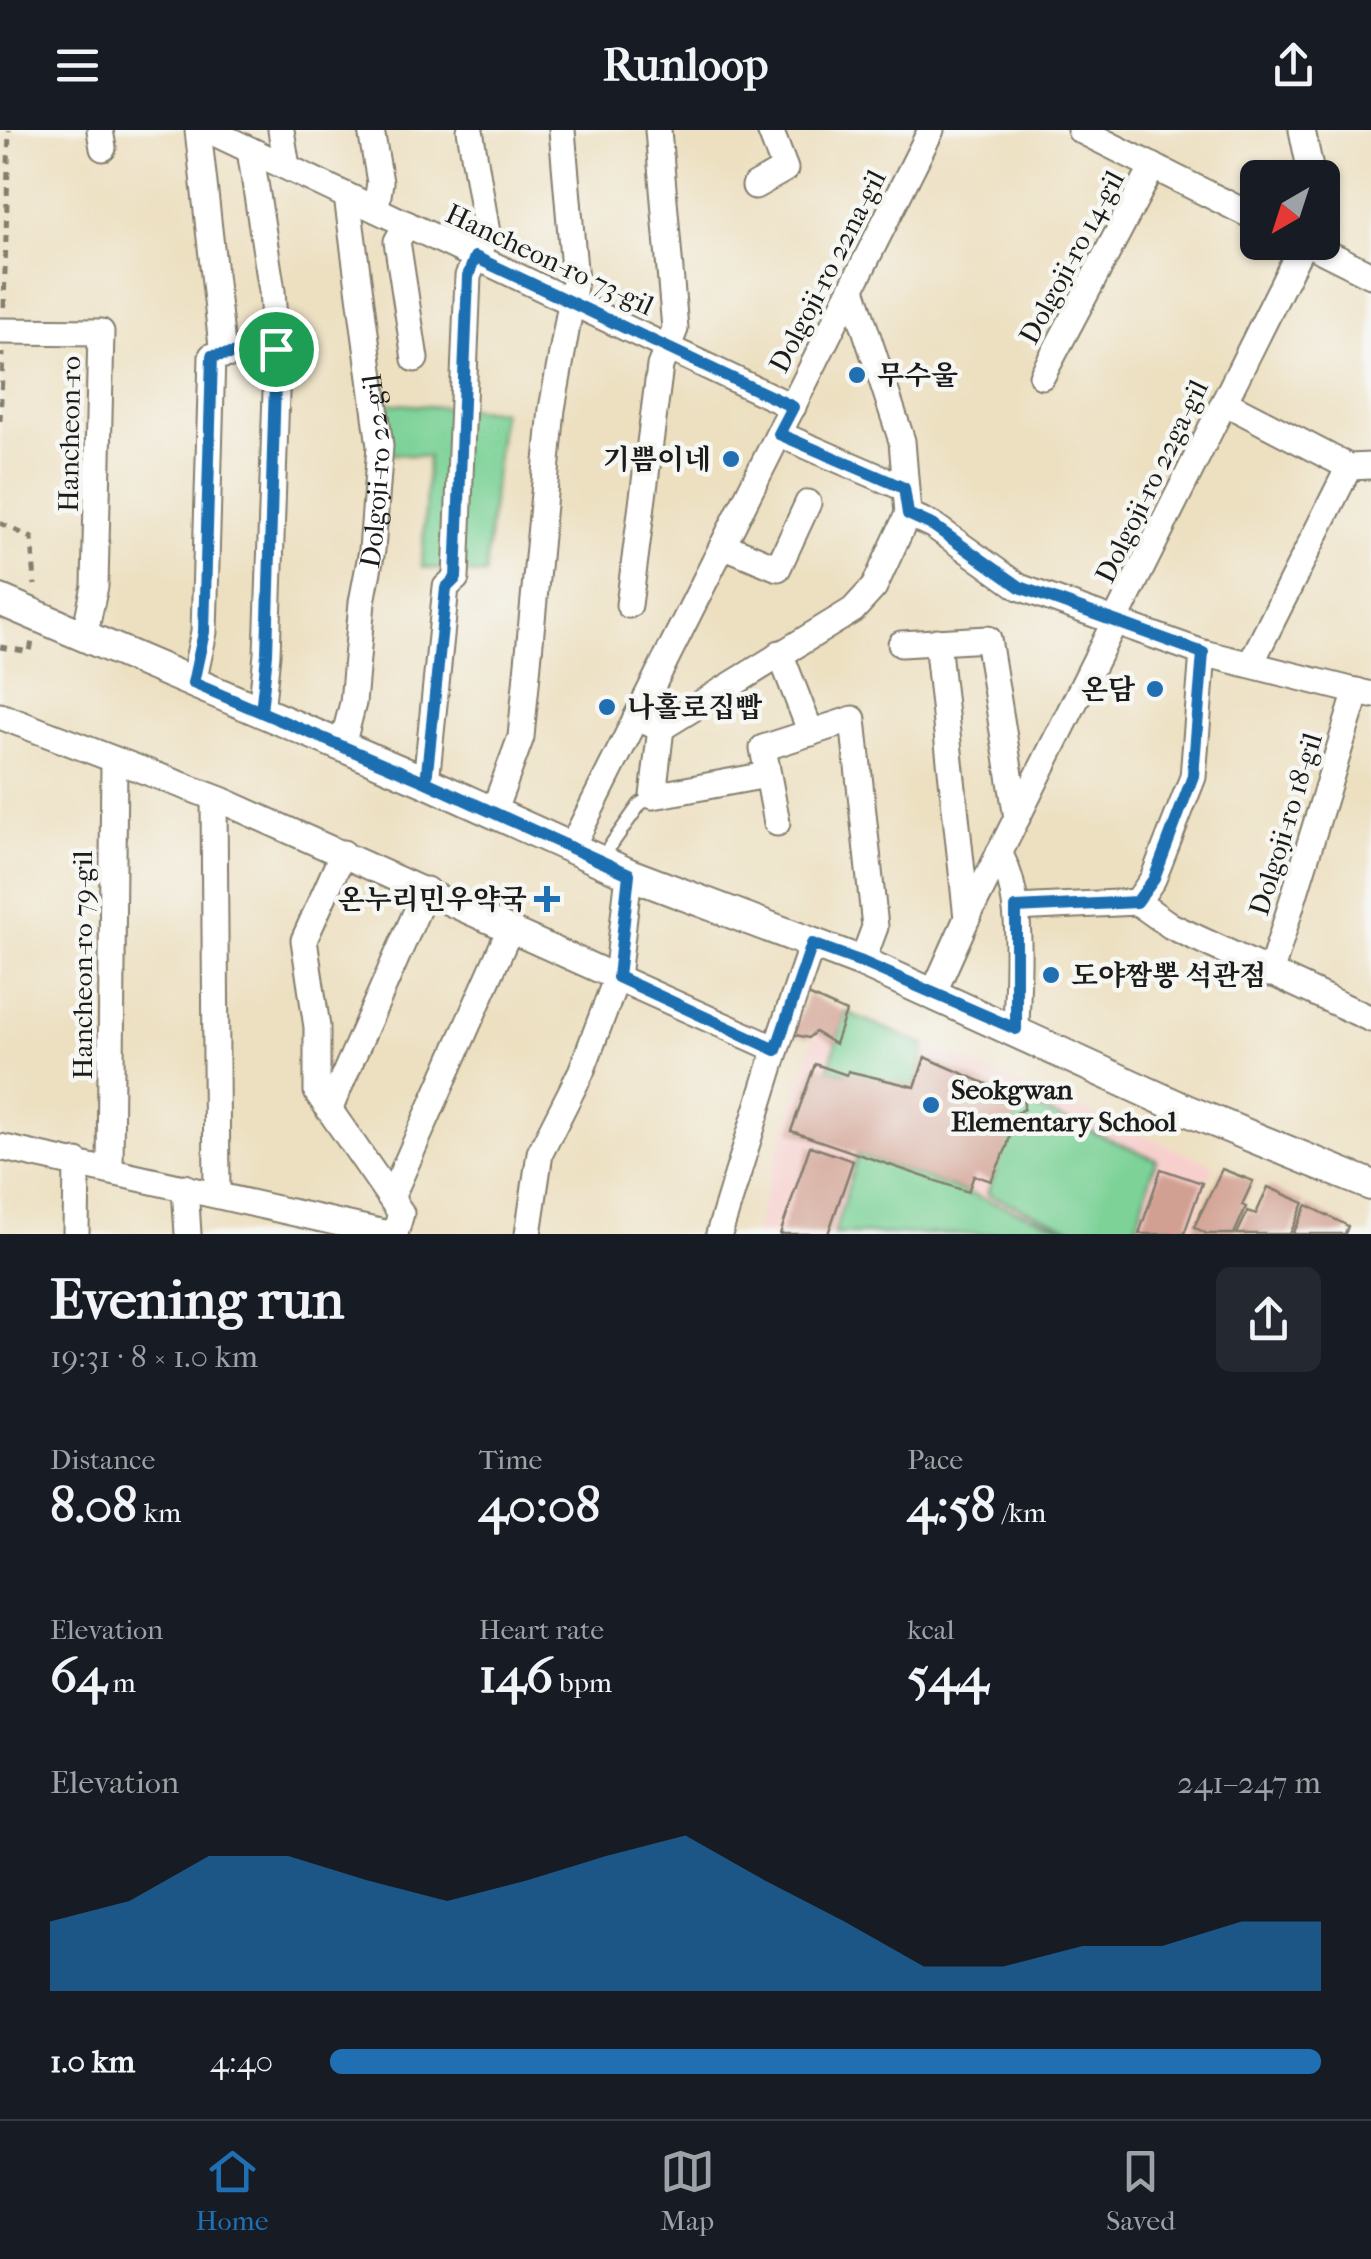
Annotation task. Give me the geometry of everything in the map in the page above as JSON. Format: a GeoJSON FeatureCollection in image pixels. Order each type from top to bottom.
{"type":"FeatureCollection","features":[{"type":"Feature","properties":{"kind":"street"},"geometry":{"type":"LineString","coordinates":[[198,130],[222,355]]}},
{"type":"Feature","properties":{"kind":"street","name":"Hancheon-ro 73-gil"},"geometry":{"type":"LineString","coordinates":[[208,130],[793,407]]}},
{"type":"Feature","properties":{"kind":"street"},"geometry":{"type":"LineString","coordinates":[[282,130],[286,167]]}},
{"type":"Feature","properties":{"kind":"street"},"geometry":{"type":"LineString","coordinates":[[371,130],[380,182],[376,210]]}},
{"type":"Feature","properties":{"kind":"street"},"geometry":{"type":"LineString","coordinates":[[426,782],[446,588],[456,578],[468,276],[487,233],[470,130]]}},
{"type":"Feature","properties":{"kind":"street"},"geometry":{"type":"LineString","coordinates":[[494,812],[522,737],[552,409],[575,281],[562,130]]}},
{"type":"Feature","properties":{"kind":"street"},"geometry":{"type":"LineString","coordinates":[[658,130],[675,329],[668,348]]}},
{"type":"Feature","properties":{"kind":"street"},"geometry":{"type":"LineString","coordinates":[[755,186],[785,170],[770,130]]}},
{"type":"Feature","properties":{"kind":"street","name":"Dolgoji-ro 22na-gil"},"geometry":{"type":"LineString","coordinates":[[571,848],[931,130]]}},
{"type":"Feature","properties":{"kind":"street","name":"Dolgoji-ro 14-gil"},"geometry":{"type":"LineString","coordinates":[[1080,130],[1240,209]]}},
{"type":"Feature","properties":{"kind":"street"},"geometry":{"type":"LineString","coordinates":[[1302,130],[1308,160]]}},
{"type":"Feature","properties":{"kind":"street"},"geometry":{"type":"LineString","coordinates":[[250,150],[272,292],[276,349],[267,654],[261,712]]}},
{"type":"Feature","properties":{"kind":"street","name":"Dolgoji-ro 14-gil"},"geometry":{"type":"LineString","coordinates":[[1042,376],[1153,166]]}},
{"type":"Feature","properties":{"kind":"street","name":"Dolgoji-ro 22-gil"},"geometry":{"type":"LineString","coordinates":[[342,746],[354,702],[380,446],[348,196]]}},
{"type":"Feature","properties":{"kind":"street","name":"Hancheon-ro 73-gil"},"geometry":{"type":"LineString","coordinates":[[407,224],[397,241],[414,359]]}},
{"type":"Feature","properties":{"kind":"street","name":"Dolgoji-ro 22ga-gil"},"geometry":{"type":"LineString","coordinates":[[932,994],[1295,260]]}},
{"type":"Feature","properties":{"kind":"street"},"geometry":{"type":"LineString","coordinates":[[1340,260],[1371,275]]}},
{"type":"Feature","properties":{"kind":"street"},"geometry":{"type":"LineString","coordinates":[[661,728],[852,610],[874,586],[908,514],[902,441],[852,289]]}},
{"type":"Feature","properties":{"kind":"street","name":"Hancheon-ro"},"geometry":{"type":"LineString","coordinates":[[2,332],[101,332],[95,586],[84,636]]}},
{"type":"Feature","properties":{"kind":"street","name":"Hancheon-ro 73-gil"},"geometry":{"type":"LineString","coordinates":[[630,606],[660,366],[668,348]]}},
{"type":"Feature","properties":{"kind":"street"},"geometry":{"type":"LineString","coordinates":[[193,683],[204,632],[212,356],[276,349]]}},
{"type":"Feature","properties":{"kind":"street"},"geometry":{"type":"LineString","coordinates":[[1224,402],[1360,467],[1251,664]]}},
{"type":"Feature","properties":{"kind":"street"},"geometry":{"type":"LineString","coordinates":[[779,434],[904,488]]}},
{"type":"Feature","properties":{"kind":"street"},"geometry":{"type":"LineString","coordinates":[[723,545],[778,568],[808,503]]}},
{"type":"Feature","properties":{"kind":"street","name":"Dolgoji-ro 18-gil"},"geometry":{"type":"LineString","coordinates":[[908,514],[934,526],[1020,587],[1203,653],[1364,693],[1270,974]]}},
{"type":"Feature","properties":{"kind":"street"},"geometry":{"type":"LineString","coordinates":[[0,600],[426,782],[629,874],[862,962],[1016,1029],[1186,1110],[1371,1185]]}},
{"type":"Feature","properties":{"kind":"street"},"geometry":{"type":"LineString","coordinates":[[901,644],[988,639],[1017,818]]}},
{"type":"Feature","properties":{"kind":"street"},"geometry":{"type":"LineString","coordinates":[[937,641],[967,918]]}},
{"type":"Feature","properties":{"kind":"street"},"geometry":{"type":"LineString","coordinates":[[780,653],[810,733]]}},
{"type":"Feature","properties":{"kind":"street"},"geometry":{"type":"LineString","coordinates":[[1137,902],[1154,879],[1193,776],[1203,653]]}},
{"type":"Feature","properties":{"kind":"street"},"geometry":{"type":"LineString","coordinates":[[0,716],[214,798],[342,853],[776,1050]]}},
{"type":"Feature","properties":{"kind":"street"},"geometry":{"type":"LineString","coordinates":[[636,718],[661,728]]}},
{"type":"Feature","properties":{"kind":"street"},"geometry":{"type":"LineString","coordinates":[[776,823],[763,748],[853,719],[875,927],[862,962]]}},
{"type":"Feature","properties":{"kind":"street"},"geometry":{"type":"LineString","coordinates":[[661,728],[653,796],[767,775]]}},
{"type":"Feature","properties":{"kind":"street","name":"Hancheon-ro 79-gil"},"geometry":{"type":"LineString","coordinates":[[110,1170],[114,760]]}},
{"type":"Feature","properties":{"kind":"street"},"geometry":{"type":"LineString","coordinates":[[214,798],[217,1194]]}},
{"type":"Feature","properties":{"kind":"street"},"geometry":{"type":"LineString","coordinates":[[0,1147],[217,1194],[304,1224],[392,1234],[401,1213],[316,1092],[317,1027],[304,940],[342,853]]}},
{"type":"Feature","properties":{"kind":"street"},"geometry":{"type":"LineString","coordinates":[[1000,853],[1010,872],[1016,908],[1016,1029]]}},
{"type":"Feature","properties":{"kind":"street"},"geometry":{"type":"LineString","coordinates":[[528,1234],[540,1153],[582,1072],[618,977],[629,874]]}},
{"type":"Feature","properties":{"kind":"street"},"geometry":{"type":"LineString","coordinates":[[329,1110],[426,890]]}},
{"type":"Feature","properties":{"kind":"street"},"geometry":{"type":"LineString","coordinates":[[1016,908],[1137,902],[1171,926],[1371,1019]]}},
{"type":"Feature","properties":{"kind":"street"},"geometry":{"type":"LineString","coordinates":[[391,1198],[510,928]]}},
{"type":"Feature","properties":{"kind":"street"},"geometry":{"type":"LineString","coordinates":[[719,1234],[812,944]]}},
{"type":"Feature","properties":{"kind":"street"},"geometry":{"type":"LineString","coordinates":[[76,1234],[77,1162]]}},
{"type":"Feature","properties":{"kind":"street"},"geometry":{"type":"LineString","coordinates":[[185,1187],[188,1234]]}},
{"type":"Feature","properties":{"kind":"lane"},"geometry":{"type":"LineString","coordinates":[[600,861],[640,804],[653,796]]}},
{"type":"Feature","properties":{"kind":"path"},"geometry":{"type":"LineString","coordinates":[[0,421],[9,130]]}},
{"type":"Feature","properties":{"kind":"shaded area","name":"Seokgwan Elementary School"},"geometry":{"type":"Polygon","coordinates":[[[846,1012],[1214,1165],[1192,1234],[753,1234],[815,1032],[835,1043],[846,1012]]]}},
{"type":"Feature","properties":{"kind":"green space"},"geometry":{"type":"Polygon","coordinates":[[[381,403],[502,411],[485,575],[422,567],[428,457],[386,453],[381,403]]]}},
{"type":"Feature","properties":{"kind":"green space"},"geometry":{"type":"Polygon","coordinates":[[[846,1012],[925,1045],[915,1087],[828,1069],[846,1012]]]}},
{"type":"Feature","properties":{"kind":"green space"},"geometry":{"type":"Polygon","coordinates":[[[1024,1103],[1156,1159],[1134,1234],[1086,1234],[987,1194],[1016,1114],[1024,1103]]]}},
{"type":"Feature","properties":{"kind":"green space"},"geometry":{"type":"Polygon","coordinates":[[[858,1154],[1082,1234],[834,1234],[858,1154]]]}},
{"type":"Feature","properties":{"kind":"building"},"geometry":{"type":"Polygon","coordinates":[[[808,995],[846,1012],[835,1044],[815,1032],[808,1038],[792,1034],[808,995]]]}},
{"type":"Feature","properties":{"kind":"building"},"geometry":{"type":"Polygon","coordinates":[[[925,1057],[1024,1103],[1024,1109],[1016,1113],[1007,1147],[991,1181],[974,1175],[968,1192],[791,1131],[815,1064],[847,1075],[848,1071],[915,1087],[925,1057]]]}},
{"type":"Feature","properties":{"kind":"building"},"geometry":{"type":"Polygon","coordinates":[[[810,1146],[853,1161],[828,1234],[780,1234],[810,1146]]]}},
{"type":"Feature","properties":{"kind":"building"},"geometry":{"type":"Polygon","coordinates":[[[1161,1169],[1202,1183],[1184,1234],[1139,1234],[1161,1169]]]}},
{"type":"Feature","properties":{"kind":"building"},"geometry":{"type":"Polygon","coordinates":[[[1222,1169],[1253,1181],[1234,1234],[1207,1234],[1194,1227],[1222,1169]]]}},
{"type":"Feature","properties":{"kind":"building"},"geometry":{"type":"Polygon","coordinates":[[[1268,1187],[1304,1203],[1290,1234],[1237,1234],[1248,1211],[1256,1214],[1268,1187]]]}},
{"type":"Feature","properties":{"kind":"building"},"geometry":{"type":"Polygon","coordinates":[[[1307,1205],[1348,1226],[1345,1234],[1293,1234],[1307,1205]]]}},
{"type":"Feature","properties":{"kind":"place","name":"무수울"},"geometry":{"type":"Point","coordinates":[857,375]}},
{"type":"Feature","properties":{"kind":"place","name":"기쁨이네"},"geometry":{"type":"Point","coordinates":[731,459]}},
{"type":"Feature","properties":{"kind":"place","name":"온담"},"geometry":{"type":"Point","coordinates":[1155,689]}},
{"type":"Feature","properties":{"kind":"place","name":"나홀로집빱"},"geometry":{"type":"Point","coordinates":[607,707]}},
{"type":"Feature","properties":{"kind":"place","name":"온누리민우약국"},"geometry":{"type":"Point","coordinates":[547,899]}},
{"type":"Feature","properties":{"kind":"place","name":"도야짬뽕 석관점"},"geometry":{"type":"Point","coordinates":[1051,975]}},
{"type":"Feature","properties":{"kind":"place","name":"Seokgwan Elementary School"},"geometry":{"type":"Point","coordinates":[931,1105]}},
{"type":"Feature","properties":{"kind":"route"},"geometry":{"type":"LineString","coordinates":[[276,349],[212,356],[204,632],[193,683],[261,712],[342,746],[426,782],[446,588],[456,578],[468,276],[475,257],[793,407],[779,434],[904,488],[908,514],[934,526],[1020,587],[1203,653],[1193,776],[1154,879],[1137,902],[1016,908],[1016,1029],[812,944],[776,1050],[618,977],[629,874],[261,712],[267,654],[276,349]]}}]}
